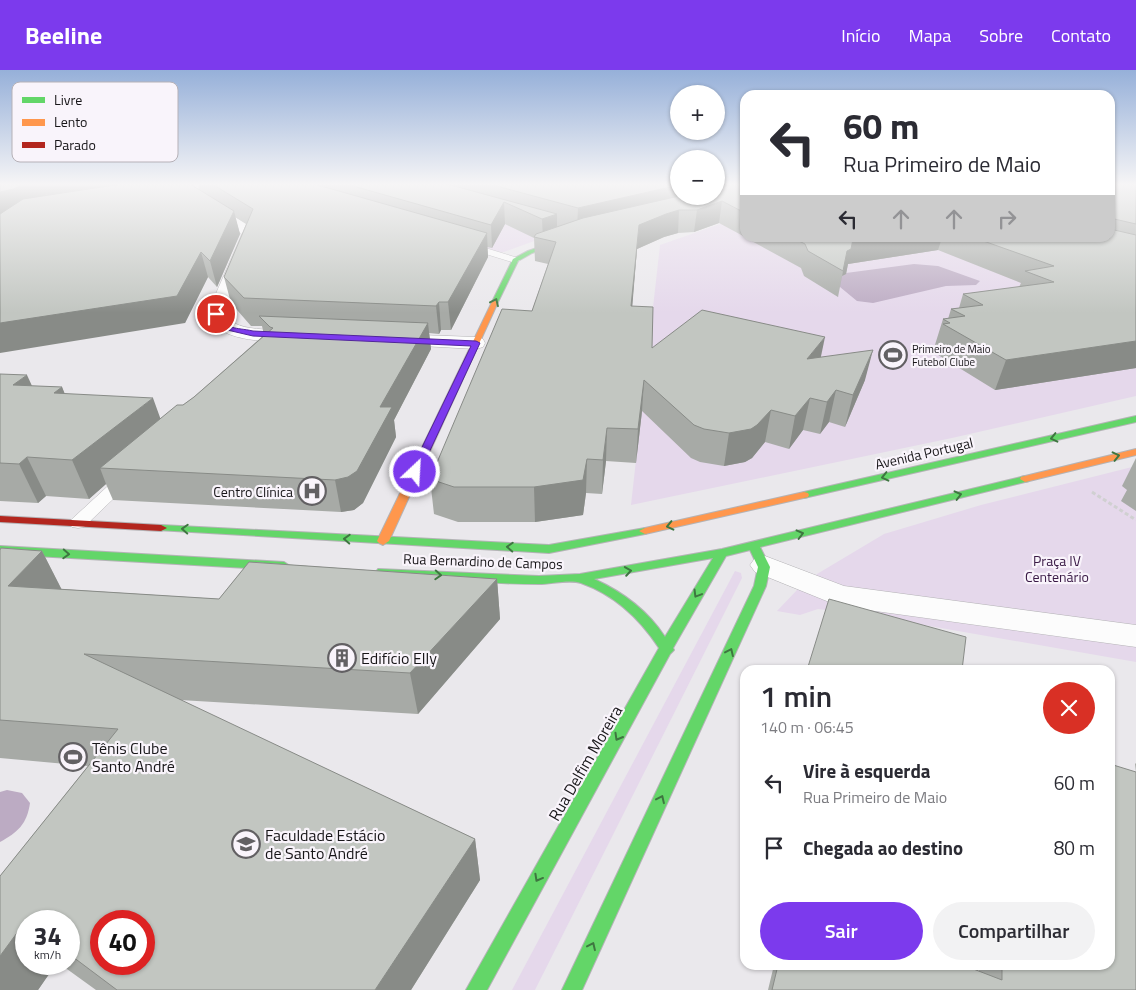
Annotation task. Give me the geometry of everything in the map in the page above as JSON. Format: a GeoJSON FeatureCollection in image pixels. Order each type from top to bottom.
{"type":"FeatureCollection","features":[{"type":"Feature","properties":{"kind":"main road"},"geometry":{"type":"LineString","coordinates":[[383,541],[515,260],[530,252],[580,235]]}},
{"type":"Feature","properties":{"kind":"main road","name":"Avenida Portugal"},"geometry":{"type":"LineString","coordinates":[[718,519],[1136,419]]}},
{"type":"Feature","properties":{"kind":"main road"},"geometry":{"type":"LineString","coordinates":[[759,555],[1136,452]]}},
{"type":"Feature","properties":{"kind":"main road","name":"Rua Bernardino de Campos"},"geometry":{"type":"LineString","coordinates":[[0,519],[549,549],[718,519]]}},
{"type":"Feature","properties":{"kind":"main road"},"geometry":{"type":"LineString","coordinates":[[572,990],[765,574],[759,555],[735,530],[718,519]]}},
{"type":"Feature","properties":{"kind":"main road","name":"Rua Bernardino de Campos"},"geometry":{"type":"LineString","coordinates":[[373,571],[539,580],[580,578],[721,548],[759,555]]}},
{"type":"Feature","properties":{"kind":"main road","name":"Rua Delfim Moreira"},"geometry":{"type":"LineString","coordinates":[[476,990],[667,650],[721,548]]}},
{"type":"Feature","properties":{"kind":"main road"},"geometry":{"type":"LineString","coordinates":[[0,550],[294,567]]}},
{"type":"Feature","properties":{"kind":"main road"},"geometry":{"type":"LineString","coordinates":[[580,578],[603,587],[637,607],[649,621],[667,650]]}},
{"type":"Feature","properties":{"kind":"street"},"geometry":{"type":"LineString","coordinates":[[242,227],[249,234],[216,314],[219,324],[253,334],[320,336]]}},
{"type":"Feature","properties":{"kind":"street"},"geometry":{"type":"LineString","coordinates":[[556,230],[580,235]]}},
{"type":"Feature","properties":{"kind":"street"},"geometry":{"type":"LineString","coordinates":[[378,339],[476,343]]}},
{"type":"Feature","properties":{"kind":"street"},"geometry":{"type":"LineString","coordinates":[[759,555],[839,596],[1136,636]]}},
{"type":"Feature","properties":{"kind":"lane"},"geometry":{"type":"LineString","coordinates":[[457,242],[515,260]]}},
{"type":"Feature","properties":{"kind":"lane"},"geometry":{"type":"LineString","coordinates":[[78,523],[101,499],[139,467]]}},
{"type":"Feature","properties":{"kind":"path"},"geometry":{"type":"LineString","coordinates":[[1085,487],[1136,520]]}},
{"type":"Feature","properties":{"kind":"green space"},"geometry":{"type":"Polygon","coordinates":[[[495,227],[531,227],[535,228],[537,240],[501,253],[452,239],[495,227]]]}},
{"type":"Feature","properties":{"kind":"green space","name":"Primeiro de Maio Futebol Clube"},"geometry":{"type":"Polygon","coordinates":[[[712,227],[740,227],[740,242],[955,242],[1014,260],[1136,350],[1136,396],[952,438],[631,505],[660,245],[712,227]]]}},
{"type":"Feature","properties":{"kind":"green space","name":"Praça IV Centenário"},"geometry":{"type":"Polygon","coordinates":[[[1136,466],[1136,662],[861,614],[818,609],[800,615],[777,611],[797,590],[817,574],[884,534],[981,505],[1136,466]]]}},
{"type":"Feature","properties":{"kind":"green space"},"geometry":{"type":"Polygon","coordinates":[[[735,571],[741,573],[742,578],[535,990],[512,990],[735,571]]]}},
{"type":"Feature","properties":{"kind":"shaded area"},"geometry":{"type":"Polygon","coordinates":[[[914,264],[938,266],[980,281],[976,285],[946,286],[873,303],[857,301],[840,287],[833,277],[846,273],[914,264]]]}},
{"type":"Feature","properties":{"kind":"shaded area"},"geometry":{"type":"Polygon","coordinates":[[[7,790],[22,793],[30,803],[27,817],[21,827],[0,842],[0,792],[7,790]]]}},
{"type":"Feature","properties":{"kind":"building"},"geometry":{"type":"Polygon","coordinates":[[[0,227],[226,227],[210,261],[201,252],[177,296],[0,323],[0,227]]]}},
{"type":"Feature","properties":{"kind":"building"},"geometry":{"type":"Polygon","coordinates":[[[245,227],[466,227],[487,233],[448,302],[439,302],[436,306],[244,298],[224,277],[245,227]]]}},
{"type":"Feature","properties":{"kind":"building"},"geometry":{"type":"Polygon","coordinates":[[[557,227],[639,227],[631,306],[653,307],[652,348],[702,310],[825,337],[807,359],[873,350],[853,395],[836,390],[827,402],[810,398],[795,416],[771,410],[751,429],[729,433],[704,429],[694,425],[644,380],[638,429],[607,428],[603,460],[587,459],[583,480],[534,487],[454,487],[430,479],[502,309],[532,311],[556,242],[534,237],[536,234],[557,227]]]}},
{"type":"Feature","properties":{"kind":"building"},"geometry":{"type":"Polygon","coordinates":[[[1115,230],[1136,235],[1136,341],[1006,360],[943,324],[950,323],[943,319],[965,316],[951,309],[983,305],[963,294],[1054,282],[1025,271],[1054,266],[986,242],[1115,242],[1115,230]]]}},
{"type":"Feature","properties":{"kind":"building"},"geometry":{"type":"Polygon","coordinates":[[[801,242],[852,242],[851,249],[847,251],[843,271],[808,251],[805,244],[801,242]]]}},
{"type":"Feature","properties":{"kind":"building"},"geometry":{"type":"Polygon","coordinates":[[[259,316],[428,323],[380,407],[392,407],[357,471],[348,477],[335,480],[100,468],[177,405],[183,405],[194,397],[273,328],[259,316]]]}},
{"type":"Feature","properties":{"kind":"building"},"geometry":{"type":"Polygon","coordinates":[[[0,374],[27,375],[13,385],[62,387],[54,393],[153,398],[72,460],[27,457],[19,464],[0,463],[0,374]]]}},
{"type":"Feature","properties":{"kind":"building"},"geometry":{"type":"Polygon","coordinates":[[[1,548],[42,551],[8,586],[219,599],[249,562],[497,579],[410,673],[84,654],[475,839],[375,990],[117,990],[97,975],[155,975],[155,910],[90,910],[90,970],[80,962],[80,910],[15,910],[15,936],[0,956],[0,876],[118,729],[0,720],[1,548]]]}},
{"type":"Feature","properties":{"kind":"building"},"geometry":{"type":"Polygon","coordinates":[[[829,599],[966,637],[963,665],[809,665],[829,599]]]}},
{"type":"Feature","properties":{"kind":"building"},"geometry":{"type":"Polygon","coordinates":[[[1115,766],[1136,772],[1136,990],[772,990],[777,970],[976,970],[1002,980],[1002,970],[1115,970],[1115,766]]]}},
{"type":"Feature","properties":{"kind":"traffic: fast"},"geometry":{"type":"LineString","coordinates":[[495,302],[515,260],[530,252],[571,238]]}},
{"type":"Feature","properties":{"kind":"traffic: fast"},"geometry":{"type":"LineString","coordinates":[[804,495],[1136,419]]}},
{"type":"Feature","properties":{"kind":"traffic: fast"},"geometry":{"type":"LineString","coordinates":[[382,572],[539,580],[580,578],[722,553],[1025,479]]}},
{"type":"Feature","properties":{"kind":"traffic: fast"},"geometry":{"type":"LineString","coordinates":[[161,528],[549,549],[645,531]]}},
{"type":"Feature","properties":{"kind":"traffic: fast"},"geometry":{"type":"LineString","coordinates":[[572,990],[760,586],[764,567],[753,545]]}},
{"type":"Feature","properties":{"kind":"traffic: fast"},"geometry":{"type":"LineString","coordinates":[[0,550],[284,566]]}},
{"type":"Feature","properties":{"kind":"traffic: fast"},"geometry":{"type":"LineString","coordinates":[[476,990],[690,605],[722,553]]}},
{"type":"Feature","properties":{"kind":"traffic: fast"},"geometry":{"type":"LineString","coordinates":[[580,578],[608,591],[630,606],[649,625],[667,650]]}},
{"type":"Feature","properties":{"kind":"traffic: slow"},"geometry":{"type":"LineString","coordinates":[[383,541],[495,302]]}},
{"type":"Feature","properties":{"kind":"traffic: slow"},"geometry":{"type":"LineString","coordinates":[[1025,479],[1136,452]]}},
{"type":"Feature","properties":{"kind":"traffic: slow"},"geometry":{"type":"LineString","coordinates":[[645,531],[804,495]]}},
{"type":"Feature","properties":{"kind":"traffic: jam"},"geometry":{"type":"LineString","coordinates":[[0,519],[161,528]]}},
{"type":"Feature","properties":{"kind":"place","name":"Primeiro de Maio Futebol Clube"},"geometry":{"type":"Point","coordinates":[893,355]}},
{"type":"Feature","properties":{"kind":"place","name":"Centro Clínica"},"geometry":{"type":"Point","coordinates":[312,491]}},
{"type":"Feature","properties":{"kind":"place","name":"Edifício Elly"},"geometry":{"type":"Point","coordinates":[342,658]}},
{"type":"Feature","properties":{"kind":"place","name":"Tênis Clube Santo André"},"geometry":{"type":"Point","coordinates":[73,757]}},
{"type":"Feature","properties":{"kind":"place","name":"Faculdade Estácio de Santo André"},"geometry":{"type":"Point","coordinates":[246,844]}},
{"type":"Feature","properties":{"kind":"route"},"geometry":{"type":"LineString","coordinates":[[216,314],[219,324],[226,328],[253,334],[476,343],[415,472]]}}]}
